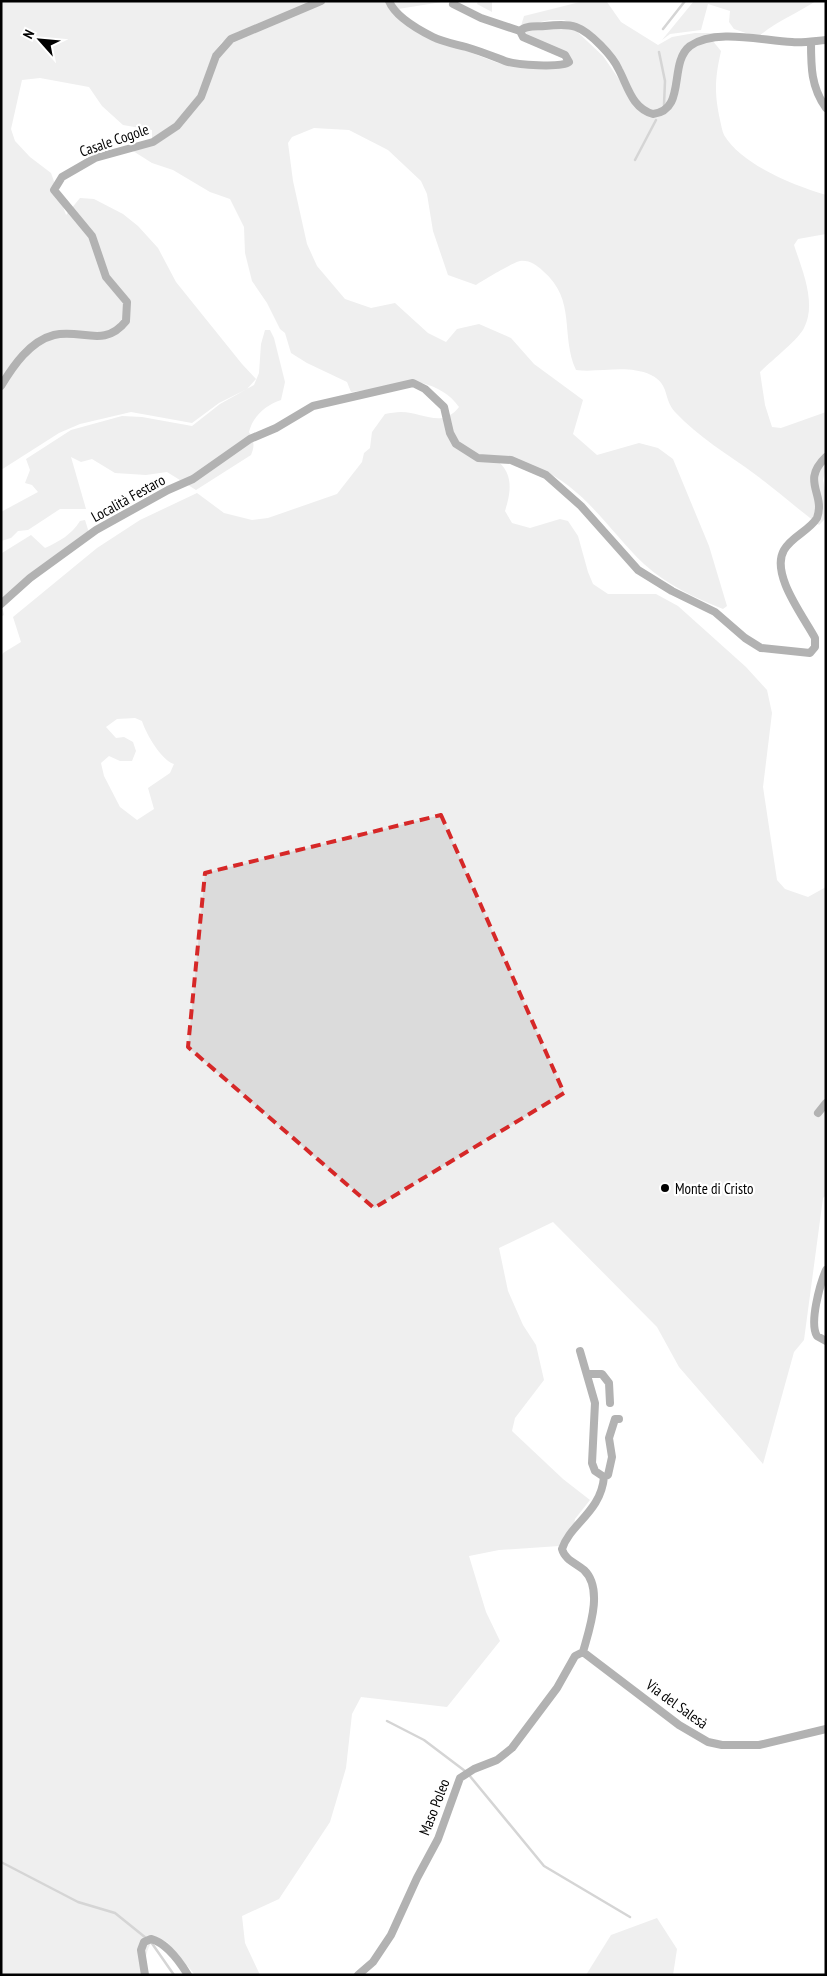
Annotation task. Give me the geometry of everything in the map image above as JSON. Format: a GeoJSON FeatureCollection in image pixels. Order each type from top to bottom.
{"type":"FeatureCollection","features":[{"type":"Feature","properties":{"kind":"street","name":"Casale Cogole"},"geometry":{"type":"LineString","coordinates":[[1,386],[19,361],[45,338],[59,334],[102,336],[118,329],[126,321],[127,302],[106,276],[92,236],[54,190],[62,176],[94,158],[153,142],[164,136],[186,117],[201,97],[216,56],[224,44],[238,35],[272,23],[321,1]]}},
{"type":"Feature","properties":{"kind":"street"},"geometry":{"type":"LineString","coordinates":[[389,1],[394,10],[440,40],[489,54],[506,62],[552,66],[568,64],[569,59],[566,55],[523,37],[520,31]]}},
{"type":"Feature","properties":{"kind":"street"},"geometry":{"type":"LineString","coordinates":[[453,4],[481,18],[520,31],[528,27],[547,25],[566,26],[584,32],[601,46],[614,61],[627,90],[638,106],[653,114],[665,109],[671,100],[678,86],[678,63],[691,46],[712,39],[742,37],[792,42],[826,40]]}},
{"type":"Feature","properties":{"kind":"street"},"geometry":{"type":"LineString","coordinates":[[811,42],[813,84],[818,97],[826,108]]}},
{"type":"Feature","properties":{"kind":"street","name":"Località Festaro"},"geometry":{"type":"LineString","coordinates":[[1,604],[30,578],[96,530],[168,490],[192,479],[250,439],[276,428],[313,406],[400,384],[416,383],[437,398],[444,407],[450,433],[456,444],[478,458],[511,460],[546,474],[581,506],[638,570],[672,591],[715,612],[745,638],[761,648],[810,653],[815,647],[814,638],[785,584],[782,556],[793,540],[817,518],[819,508],[813,486],[813,476],[816,468],[826,457]]}},
{"type":"Feature","properties":{"kind":"street"},"geometry":{"type":"LineString","coordinates":[[818,1113],[826,1103]]}},
{"type":"Feature","properties":{"kind":"street"},"geometry":{"type":"LineString","coordinates":[[826,1270],[819,1290],[814,1330],[817,1336],[826,1341]]}},
{"type":"Feature","properties":{"kind":"street"},"geometry":{"type":"LineString","coordinates":[[580,1351],[596,1416],[592,1463],[595,1471],[604,1478]]}},
{"type":"Feature","properties":{"kind":"street"},"geometry":{"type":"LineString","coordinates":[[587,1374],[602,1374],[608,1383],[610,1403]]}},
{"type":"Feature","properties":{"kind":"street"},"geometry":{"type":"LineString","coordinates":[[583,1652],[594,1609],[592,1588],[584,1571],[565,1556],[562,1551],[566,1537],[576,1530],[590,1511],[603,1488],[604,1478],[608,1475],[612,1457],[608,1438],[615,1419],[619,1420]]}},
{"type":"Feature","properties":{"kind":"street","name":"Via del Salesà"},"geometry":{"type":"LineString","coordinates":[[583,1652],[679,1725],[708,1742],[722,1745],[759,1745],[826,1729]]}},
{"type":"Feature","properties":{"kind":"street","name":"Maso Poleo"},"geometry":{"type":"LineString","coordinates":[[358,1975],[384,1949],[438,1839],[460,1778],[467,1772],[497,1760],[512,1748],[557,1688],[576,1656],[583,1652]]}},
{"type":"Feature","properties":{"kind":"street"},"geometry":{"type":"LineString","coordinates":[[145,1975],[141,1950],[144,1942],[149,1940],[159,1942],[175,1956],[188,1975]]}},
{"type":"Feature","properties":{"kind":"highlighted area"},"geometry":{"type":"Polygon","coordinates":[[[441,815],[564,1093],[374,1208],[188,1047],[205,873],[441,815]]]}},
{"type":"Feature","properties":{"kind":"shaded area"},"geometry":{"type":"Polygon","coordinates":[[[1,1],[313,1],[271,20],[237,32],[222,42],[213,54],[198,95],[175,124],[152,139],[152,130],[123,125],[102,106],[89,87],[40,78],[22,80],[11,129],[15,141],[30,157],[51,173],[66,215],[80,198],[94,199],[123,214],[138,226],[158,248],[176,282],[256,379],[247,389],[219,403],[192,423],[131,412],[80,424],[59,433],[1,470],[1,1]]]}},
{"type":"Feature","properties":{"kind":"shaded area"},"geometry":{"type":"Polygon","coordinates":[[[326,1],[387,1],[393,11],[456,47],[498,63],[555,68],[571,62],[523,37],[522,28],[571,26],[603,56],[640,110],[666,110],[680,63],[692,47],[712,40],[721,51],[716,77],[718,110],[724,135],[732,146],[755,165],[784,180],[826,195],[826,234],[798,239],[794,245],[807,286],[809,297],[808,318],[801,333],[760,372],[765,405],[772,427],[781,428],[826,412],[826,467],[823,480],[826,496],[826,518],[819,525],[684,421],[671,407],[664,387],[651,375],[623,369],[576,370],[571,357],[564,306],[560,294],[554,282],[535,265],[527,261],[520,261],[476,285],[448,275],[433,231],[427,194],[421,181],[388,150],[349,130],[314,128],[292,137],[288,143],[293,181],[307,244],[317,266],[345,299],[371,308],[395,303],[428,333],[446,342],[457,329],[479,324],[511,338],[534,364],[583,400],[573,434],[597,455],[639,443],[658,448],[673,459],[709,546],[727,606],[723,609],[682,590],[653,572],[631,551],[595,510],[569,486],[554,476],[527,465],[496,460],[506,471],[510,483],[505,511],[512,523],[530,528],[560,519],[568,521],[578,536],[593,584],[608,594],[656,594],[678,606],[746,667],[767,690],[772,713],[763,787],[777,880],[785,889],[808,897],[826,887],[826,1195],[823,1198],[804,1340],[794,1352],[763,1464],[679,1367],[657,1327],[553,1222],[499,1248],[508,1291],[523,1325],[536,1345],[544,1380],[515,1418],[512,1431],[563,1479],[590,1500],[575,1519],[573,1533],[559,1546],[499,1550],[469,1556],[486,1612],[500,1641],[447,1707],[361,1697],[352,1714],[346,1768],[330,1822],[279,1899],[242,1916],[245,1943],[260,1975],[195,1975],[167,1942],[154,1940],[147,1951],[145,1975],[1,1975],[1,658],[3,653],[21,642],[13,617],[97,548],[140,520],[197,493],[224,513],[252,520],[268,518],[337,494],[362,462],[364,453],[370,448],[372,432],[385,414],[401,412],[439,418],[453,414],[459,407],[452,398],[443,392],[422,383],[351,392],[347,382],[307,363],[291,353],[285,333],[280,329],[267,303],[252,281],[245,253],[244,227],[230,199],[210,192],[173,170],[152,163],[133,151],[154,144],[188,118],[218,56],[233,41],[326,1]],[[135,718],[117,719],[106,727],[116,738],[124,737],[133,742],[136,751],[132,761],[120,761],[109,756],[101,763],[104,776],[120,807],[137,820],[154,809],[148,788],[170,773],[174,764],[164,758],[155,746],[142,721],[135,718]]]}},
{"type":"Feature","properties":{"kind":"shaded area"},"geometry":{"type":"Polygon","coordinates":[[[392,1],[448,1],[398,9],[392,1]]]}},
{"type":"Feature","properties":{"kind":"shaded area"},"geometry":{"type":"Polygon","coordinates":[[[478,1],[492,1],[492,12],[477,4],[478,1]]]}},
{"type":"Feature","properties":{"kind":"shaded area"},"geometry":{"type":"Polygon","coordinates":[[[584,1],[607,2],[621,22],[658,45],[672,37],[695,33],[733,33],[737,35],[716,37],[682,53],[673,94],[660,111],[645,110],[599,47],[572,24],[564,20],[550,20],[521,26],[524,16],[584,1]]]}},
{"type":"Feature","properties":{"kind":"shaded area"},"geometry":{"type":"Polygon","coordinates":[[[694,1],[816,1],[779,22],[758,37],[734,29],[729,22],[730,11],[708,4],[701,30],[670,34],[662,40],[694,1]]]}},
{"type":"Feature","properties":{"kind":"shaded area"},"geometry":{"type":"Polygon","coordinates":[[[265,330],[270,330],[274,338],[285,382],[281,400],[261,412],[251,426],[249,432],[253,440],[253,449],[251,455],[196,490],[167,472],[146,475],[115,473],[92,459],[81,462],[71,457],[86,509],[60,509],[28,530],[18,531],[11,538],[1,541],[1,512],[38,492],[32,485],[25,483],[30,470],[26,459],[71,430],[122,416],[142,417],[192,426],[220,404],[254,385],[259,373],[261,344],[265,330]]]}},
{"type":"Feature","properties":{"kind":"shaded area"},"geometry":{"type":"Polygon","coordinates":[[[85,520],[90,536],[44,567],[2,606],[4,615],[1,617],[2,553],[31,535],[45,548],[65,537],[80,521],[85,520]]]}},
{"type":"Feature","properties":{"kind":"shaded area"},"geometry":{"type":"Polygon","coordinates":[[[657,1918],[677,1949],[673,1975],[586,1975],[611,1935],[657,1918]]]}},
{"type":"Feature","properties":{"kind":"waterway"},"geometry":{"type":"LineString","coordinates":[[663,29],[685,1]]}},
{"type":"Feature","properties":{"kind":"waterway"},"geometry":{"type":"LineString","coordinates":[[659,52],[665,81],[664,105]]}},
{"type":"Feature","properties":{"kind":"waterway"},"geometry":{"type":"LineString","coordinates":[[635,160],[656,120]]}},
{"type":"Feature","properties":{"kind":"waterway"},"geometry":{"type":"LineString","coordinates":[[387,1721],[424,1740],[465,1771]]}},
{"type":"Feature","properties":{"kind":"waterway"},"geometry":{"type":"LineString","coordinates":[[469,1775],[544,1866],[630,1917]]}},
{"type":"Feature","properties":{"kind":"waterway"},"geometry":{"type":"LineString","coordinates":[[1,1862],[78,1902],[115,1913],[151,1942],[174,1975]]}},
{"type":"Feature","properties":{"kind":"place","name":"Monte di Cristo"},"geometry":{"type":"Point","coordinates":[665,1188]}}]}
